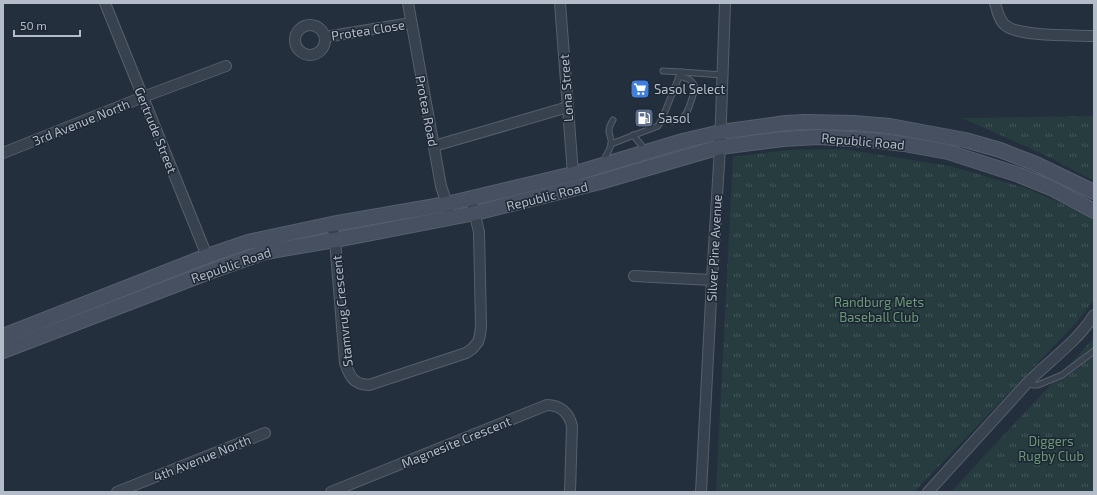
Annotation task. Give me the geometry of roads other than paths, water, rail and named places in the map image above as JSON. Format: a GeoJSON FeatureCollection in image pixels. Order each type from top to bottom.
{"type":"FeatureCollection","features":[{"type":"Feature","properties":{"kind":"main road","name":"Republic Road"},"geometry":{"type":"LineString","coordinates":[[3,336],[207,256],[248,242],[332,224],[447,204],[573,174],[683,141],[720,132],[798,122],[853,123],[890,126],[965,140],[1000,150],[1036,164],[1094,192]]}},
{"type":"Feature","properties":{"kind":"main road","name":"Republic Road"},"geometry":{"type":"LineString","coordinates":[[3,351],[252,256],[273,250],[335,240],[475,213],[600,182],[720,147],[783,139],[818,137],[871,140],[904,144],[965,157],[1012,172],[1051,188],[1094,211]]}},
{"type":"Feature","properties":{"kind":"street","name":"Gertrude Street"},"geometry":{"type":"LineString","coordinates":[[105,3],[207,256]]}},
{"type":"Feature","properties":{"kind":"street","name":"Protea Road"},"geometry":{"type":"LineString","coordinates":[[408,3],[441,186],[447,204],[449,218]]}},
{"type":"Feature","properties":{"kind":"street","name":"Lona Street"},"geometry":{"type":"LineString","coordinates":[[560,3],[573,174]]}},
{"type":"Feature","properties":{"kind":"street","name":"Silver Pine Avenue"},"geometry":{"type":"LineString","coordinates":[[701,492],[720,147],[725,3]]}},
{"type":"Feature","properties":{"kind":"street"},"geometry":{"type":"LineString","coordinates":[[995,3],[999,17],[1005,25],[1014,31],[1025,33],[1094,36]]}},
{"type":"Feature","properties":{"kind":"street","name":"Protea Close"},"geometry":{"type":"LineString","coordinates":[[325,37],[411,23]]}},
{"type":"Feature","properties":{"kind":"street","name":"3rd Avenue North"},"geometry":{"type":"LineString","coordinates":[[3,153],[142,97],[226,66]]}},
{"type":"Feature","properties":{"kind":"street"},"geometry":{"type":"LineString","coordinates":[[434,146],[568,107]]}},
{"type":"Feature","properties":{"kind":"street","name":"Stamvrug Crescent"},"geometry":{"type":"LineString","coordinates":[[332,224],[335,240],[345,363],[348,374],[357,383],[369,385],[459,357],[472,349],[478,342],[481,326],[479,232],[472,198]]}},
{"type":"Feature","properties":{"kind":"street"},"geometry":{"type":"LineString","coordinates":[[634,276],[712,280]]}},
{"type":"Feature","properties":{"kind":"street"},"geometry":{"type":"LineString","coordinates":[[928,492],[1041,368],[1068,346],[1094,316]]}},
{"type":"Feature","properties":{"kind":"street","name":"Magnesite Crescent"},"geometry":{"type":"LineString","coordinates":[[331,492],[547,406],[553,406],[562,410],[569,416],[572,426],[570,492]]}},
{"type":"Feature","properties":{"kind":"street","name":"4th Avenue North"},"geometry":{"type":"LineString","coordinates":[[117,492],[265,433]]}},
{"type":"Feature","properties":{"kind":"lane"},"geometry":{"type":"LineString","coordinates":[[663,70],[680,74],[722,75]]}},
{"type":"Feature","properties":{"kind":"lane"},"geometry":{"type":"LineString","coordinates":[[662,119],[676,122],[687,112],[695,86],[691,81],[680,74]]}},
{"type":"Feature","properties":{"kind":"lane"},"geometry":{"type":"LineString","coordinates":[[611,144],[654,128],[660,123],[680,74]]}},
{"type":"Feature","properties":{"kind":"lane"},"geometry":{"type":"LineString","coordinates":[[601,166],[611,144],[608,132],[614,120]]}},
{"type":"Feature","properties":{"kind":"lane"},"geometry":{"type":"LineString","coordinates":[[633,135],[647,152]]}},
{"type":"Feature","properties":{"kind":"lane"},"geometry":{"type":"LineString","coordinates":[[1028,382],[1033,385],[1038,385],[1062,375],[1094,351]]}},
{"type":"Feature","properties":{"kind":"place","name":"Sasol Select"},"geometry":{"type":"Point","coordinates":[640,89]}},
{"type":"Feature","properties":{"kind":"place","name":"Sasol"},"geometry":{"type":"Point","coordinates":[644,118]}},
{"type":"Feature","properties":{"kind":"park label","name":"Randburg Mets Baseball Club"},"geometry":{"type":"Point","coordinates":[879,310]}},
{"type":"Feature","properties":{"kind":"park label","name":"Diggers Rugby Club"},"geometry":{"type":"Point","coordinates":[1051,448]}}]}
